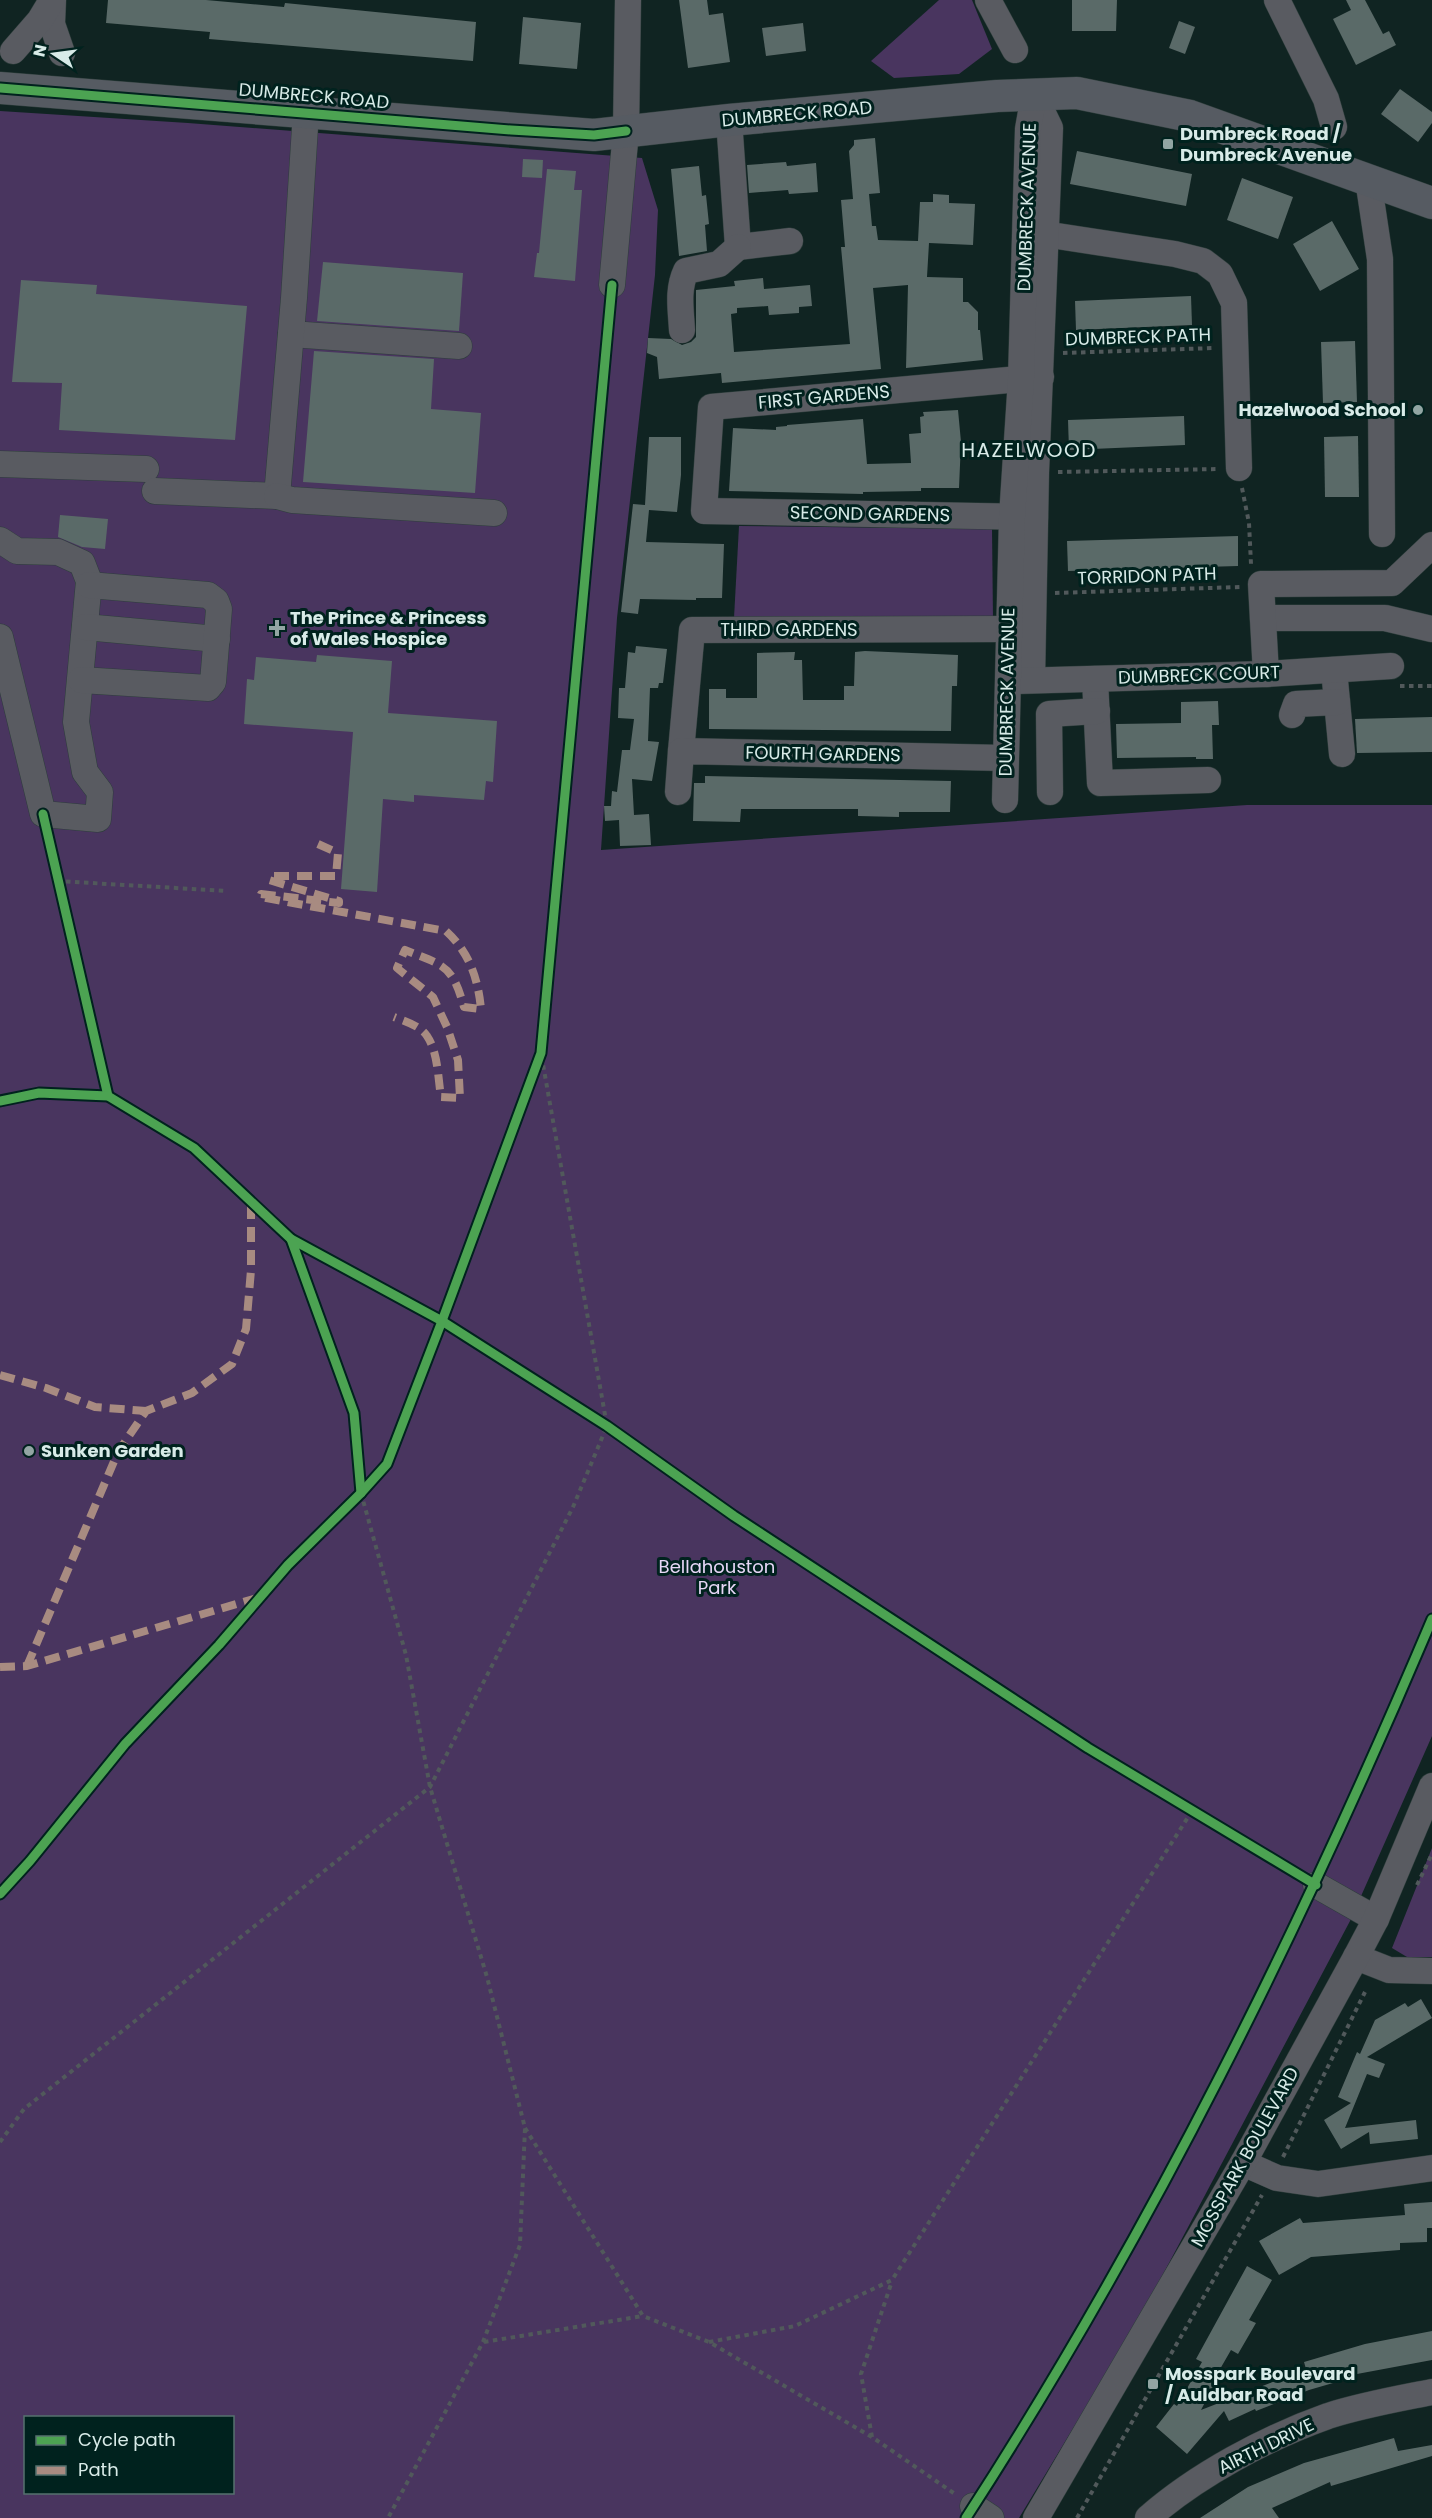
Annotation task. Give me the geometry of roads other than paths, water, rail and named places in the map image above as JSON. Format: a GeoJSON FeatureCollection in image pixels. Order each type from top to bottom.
{"type":"FeatureCollection","features":[{"type":"Feature","properties":{"kind":"main road","name":"DUMBRECK ROAD"},"geometry":{"type":"LineString","coordinates":[[0,88],[594,135],[729,120],[997,96],[1077,93],[1190,116],[1432,202]]}},
{"type":"Feature","properties":{"kind":"main road","name":"DUMBRECK ROAD"},"geometry":{"type":"LineString","coordinates":[[1368,179],[1432,194]]}},
{"type":"Feature","properties":{"kind":"street"},"geometry":{"type":"LineString","coordinates":[[13,51],[40,20],[52,0]]}},
{"type":"Feature","properties":{"kind":"street"},"geometry":{"type":"LineString","coordinates":[[52,0],[52,24],[62,53]]}},
{"type":"Feature","properties":{"kind":"street"},"geometry":{"type":"LineString","coordinates":[[612,285],[626,131],[628,0]]}},
{"type":"Feature","properties":{"kind":"street"},"geometry":{"type":"LineString","coordinates":[[988,0],[1014,50]]}},
{"type":"Feature","properties":{"kind":"street"},"geometry":{"type":"LineString","coordinates":[[1277,0],[1326,99],[1334,127]]}},
{"type":"Feature","properties":{"kind":"street","name":"DUMBRECK AVENUE"},"geometry":{"type":"LineString","coordinates":[[1032,680],[1033,593],[1023,517],[1036,473],[1034,370],[1036,232],[1050,128],[1034,95]]}},
{"type":"Feature","properties":{"kind":"street"},"geometry":{"type":"LineString","coordinates":[[277,496],[306,112]]}},
{"type":"Feature","properties":{"kind":"street"},"geometry":{"type":"LineString","coordinates":[[729,120],[738,247]]}},
{"type":"Feature","properties":{"kind":"street"},"geometry":{"type":"LineString","coordinates":[[1368,179],[1380,259],[1382,534]]}},
{"type":"Feature","properties":{"kind":"street"},"geometry":{"type":"LineString","coordinates":[[1036,232],[1175,254],[1212,266],[1220,273],[1234,303],[1239,468]]}},
{"type":"Feature","properties":{"kind":"street"},"geometry":{"type":"LineString","coordinates":[[682,330],[680,295],[681,281],[686,271],[719,264],[738,247],[790,242]]}},
{"type":"Feature","properties":{"kind":"street"},"geometry":{"type":"LineString","coordinates":[[291,334],[459,346]]}},
{"type":"Feature","properties":{"kind":"street","name":"DUMBRECK AVENUE"},"geometry":{"type":"LineString","coordinates":[[1005,800],[1008,629],[1023,517],[1034,370]]}},
{"type":"Feature","properties":{"kind":"street","name":"FIRST GARDENS"},"geometry":{"type":"LineString","coordinates":[[704,511],[711,407],[1034,370]]}},
{"type":"Feature","properties":{"kind":"street"},"geometry":{"type":"LineString","coordinates":[[0,464],[150,480],[277,496],[292,500],[494,513]]}},
{"type":"Feature","properties":{"kind":"street","name":"SECOND GARDENS"},"geometry":{"type":"LineString","coordinates":[[704,511],[1023,517]]}},
{"type":"Feature","properties":{"kind":"street"},"geometry":{"type":"LineString","coordinates":[[0,540],[17,550],[58,552],[82,563],[89,585],[76,722],[85,772],[100,792],[98,819],[43,814],[10,729],[0,637]]}},
{"type":"Feature","properties":{"kind":"street"},"geometry":{"type":"LineString","coordinates":[[1266,674],[1263,618],[1257,585],[1392,583],[1432,545]]}},
{"type":"Feature","properties":{"kind":"street"},"geometry":{"type":"LineString","coordinates":[[81,680],[208,688],[213,682],[217,639],[219,609],[216,601],[208,595],[89,585]]}},
{"type":"Feature","properties":{"kind":"street"},"geometry":{"type":"LineString","coordinates":[[1263,618],[1385,618],[1432,628]]}},
{"type":"Feature","properties":{"kind":"street"},"geometry":{"type":"LineString","coordinates":[[86,627],[217,639]]}},
{"type":"Feature","properties":{"kind":"street","name":"THIRD GARDENS"},"geometry":{"type":"LineString","coordinates":[[681,751],[692,630],[1008,629]]}},
{"type":"Feature","properties":{"kind":"street","name":"DUMBRECK COURT"},"geometry":{"type":"LineString","coordinates":[[1006,682],[1266,674],[1391,666]]}},
{"type":"Feature","properties":{"kind":"street"},"geometry":{"type":"LineString","coordinates":[[1334,670],[1342,754]]}},
{"type":"Feature","properties":{"kind":"street"},"geometry":{"type":"LineString","coordinates":[[1095,679],[1100,783],[1208,780]]}},
{"type":"Feature","properties":{"kind":"street"},"geometry":{"type":"LineString","coordinates":[[1292,715],[1296,704],[1337,702]]}},
{"type":"Feature","properties":{"kind":"street"},"geometry":{"type":"LineString","coordinates":[[1050,792],[1049,714],[1097,711]]}},
{"type":"Feature","properties":{"kind":"street"},"geometry":{"type":"LineString","coordinates":[[678,792],[681,751]]}},
{"type":"Feature","properties":{"kind":"street","name":"FOURTH GARDENS"},"geometry":{"type":"LineString","coordinates":[[681,751],[1005,758]]}},
{"type":"Feature","properties":{"kind":"street","name":"MOSSPARK BOULEVARD"},"geometry":{"type":"LineString","coordinates":[[1036,2518],[1243,2163],[1356,1957],[1376,1919],[1432,1786]]}},
{"type":"Feature","properties":{"kind":"street"},"geometry":{"type":"LineString","coordinates":[[1316,1885],[1376,1919]]}},
{"type":"Feature","properties":{"kind":"street"},"geometry":{"type":"LineString","coordinates":[[1356,1957],[1389,1970],[1432,1971]]}},
{"type":"Feature","properties":{"kind":"street"},"geometry":{"type":"LineString","coordinates":[[1243,2163],[1277,2178],[1318,2184],[1432,2168]]}},
{"type":"Feature","properties":{"kind":"street","name":"AIRTH DRIVE"},"geometry":{"type":"LineString","coordinates":[[1148,2518],[1201,2478],[1285,2433],[1340,2413],[1384,2401],[1432,2392]]}},
{"type":"Feature","properties":{"kind":"place","name":"Dumbreck Road / Dumbreck Avenue"},"geometry":{"type":"Point","coordinates":[1168,144]}},
{"type":"Feature","properties":{"kind":"place","name":"Hazelwood School"},"geometry":{"type":"Point","coordinates":[1418,410]}},
{"type":"Feature","properties":{"kind":"place","name":"The Prince & Princess of Wales Hospice"},"geometry":{"type":"Point","coordinates":[277,628]}},
{"type":"Feature","properties":{"kind":"place","name":"Sunken Garden"},"geometry":{"type":"Point","coordinates":[29,1451]}},
{"type":"Feature","properties":{"kind":"place","name":"Mosspark Boulevard / Auldbar Road"},"geometry":{"type":"Point","coordinates":[1153,2384]}},
{"type":"Feature","properties":{"kind":"district","name":"HAZELWOOD"},"geometry":{"type":"Point","coordinates":[1029,450]}},
{"type":"Feature","properties":{"kind":"park label","name":"Bellahouston Park"},"geometry":{"type":"Point","coordinates":[717,1577]}}]}
